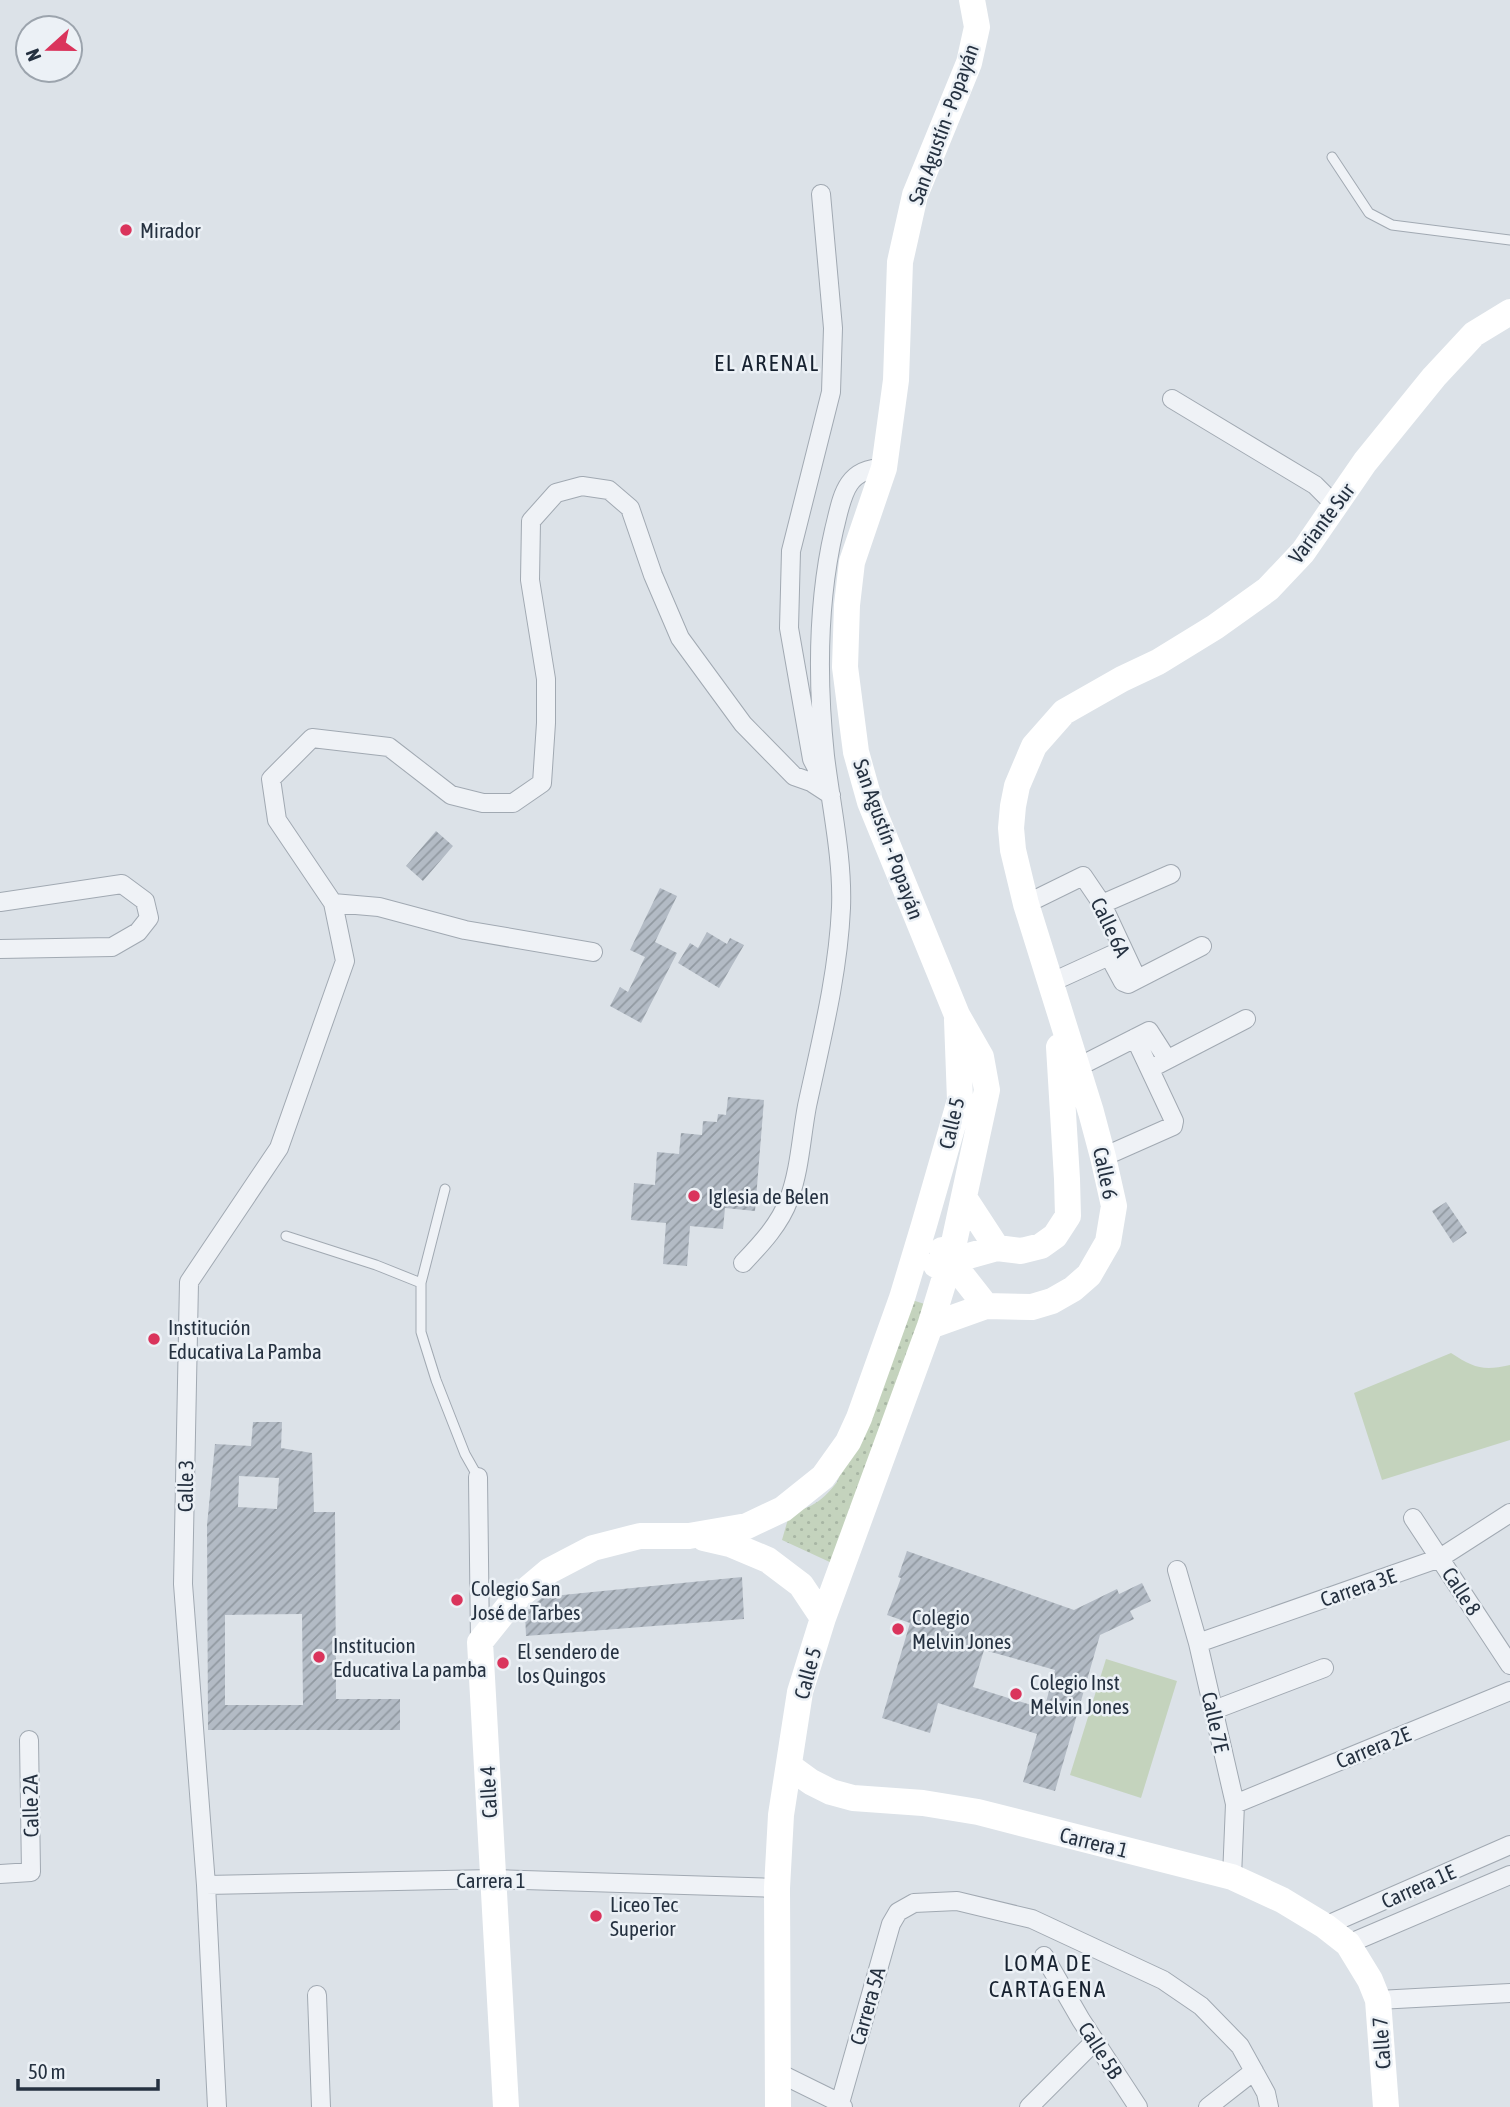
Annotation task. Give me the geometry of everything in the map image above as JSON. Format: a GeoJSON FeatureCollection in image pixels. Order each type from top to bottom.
{"type":"FeatureCollection","features":[{"type":"Feature","properties":{"kind":"main road","name":"San Agustín - Popayán"},"geometry":{"type":"LineString","coordinates":[[950,1261],[987,1090],[981,1056],[957,1015],[870,802],[856,752],[845,667],[847,605],[852,562],[884,468],[896,380],[900,262],[915,195],[969,63],[977,27],[972,0]]}},
{"type":"Feature","properties":{"kind":"main road","name":"Variante Sur"},"geometry":{"type":"LineString","coordinates":[[1017,786],[1034,746],[1064,712],[1157,662],[1215,627],[1268,589],[1303,552],[1366,462],[1434,377],[1474,334],[1510,312]]}},
{"type":"Feature","properties":{"kind":"main road","name":"Calle 6"},"geometry":{"type":"LineString","coordinates":[[930,1326],[986,1306],[1032,1307],[1052,1301],[1073,1289],[1089,1275],[1108,1242],[1114,1206],[1091,1112],[1026,904],[1013,850],[1011,828],[1017,786]]}},
{"type":"Feature","properties":{"kind":"main road","name":"Calle 6"},"geometry":{"type":"LineString","coordinates":[[908,1273],[997,1248],[1021,1251],[1041,1246],[1055,1236],[1068,1216],[1053,993]]}},
{"type":"Feature","properties":{"kind":"main road","name":"Calle 5"},"geometry":{"type":"LineString","coordinates":[[689,1536],[747,1526],[783,1509],[823,1477],[848,1442],[902,1298],[960,1100],[957,1015]]}},
{"type":"Feature","properties":{"kind":"main road"},"geometry":{"type":"LineString","coordinates":[[965,1199],[997,1248]]}},
{"type":"Feature","properties":{"kind":"main road"},"geometry":{"type":"LineString","coordinates":[[924,1225],[986,1306]]}},
{"type":"Feature","properties":{"kind":"main road","name":"Calle 5"},"geometry":{"type":"LineString","coordinates":[[778,2107],[777,1888],[781,1815],[800,1692],[822,1618],[930,1326],[950,1261]]}},
{"type":"Feature","properties":{"kind":"main road"},"geometry":{"type":"LineString","coordinates":[[480,1642],[512,1602],[549,1571],[593,1548],[640,1536],[689,1536],[730,1544],[768,1560],[801,1585],[822,1618]]}},
{"type":"Feature","properties":{"kind":"main road","name":"Calle 4"},"geometry":{"type":"LineString","coordinates":[[480,1642],[506,2107]]}},
{"type":"Feature","properties":{"kind":"main road","name":"Carrera 1"},"geometry":{"type":"LineString","coordinates":[[789,1766],[811,1782],[831,1792],[853,1798],[923,1803],[978,1812],[1232,1877],[1282,1900],[1325,1926],[1348,1944],[1374,1990]]}},
{"type":"Feature","properties":{"kind":"main road","name":"Calle 7"},"geometry":{"type":"LineString","coordinates":[[1374,1990],[1386,2107]]}},
{"type":"Feature","properties":{"kind":"street"},"geometry":{"type":"LineString","coordinates":[[821,194],[833,328],[831,392],[791,551],[789,628],[812,759],[831,794]]}},
{"type":"Feature","properties":{"kind":"street"},"geometry":{"type":"LineString","coordinates":[[1172,399],[1315,485],[1336,506]]}},
{"type":"Feature","properties":{"kind":"street"},"geometry":{"type":"LineString","coordinates":[[743,1263],[768,1237],[788,1202],[797,1172],[806,1110],[838,950],[841,905],[838,855],[825,754],[820,677],[820,627],[827,563],[841,501],[850,480],[862,471],[884,468]]}},
{"type":"Feature","properties":{"kind":"street"},"geometry":{"type":"LineString","coordinates":[[593,952],[465,930],[379,907],[332,903],[277,820],[271,779],[312,738],[390,747],[451,795],[483,803],[513,803],[542,783],[546,723],[545,679],[530,580],[531,522],[556,492],[582,486],[608,490],[630,508],[653,575],[680,638],[743,724],[794,776],[831,794]]}},
{"type":"Feature","properties":{"kind":"street"},"geometry":{"type":"LineString","coordinates":[[1102,904],[1171,874]]}},
{"type":"Feature","properties":{"kind":"street","name":"Calle 6A"},"geometry":{"type":"LineString","coordinates":[[1026,904],[1083,876],[1102,904],[1116,953],[1131,982],[1202,946]]}},
{"type":"Feature","properties":{"kind":"street"},"geometry":{"type":"LineString","coordinates":[[0,902],[122,884],[145,901],[149,918],[138,932],[112,947],[0,949]]}},
{"type":"Feature","properties":{"kind":"street","name":"Calle 3"},"geometry":{"type":"LineString","coordinates":[[217,2107],[206,1885],[183,1584],[189,1282],[279,1148],[345,961],[332,903]]}},
{"type":"Feature","properties":{"kind":"street"},"geometry":{"type":"LineString","coordinates":[[1053,993],[1116,953]]}},
{"type":"Feature","properties":{"kind":"street"},"geometry":{"type":"LineString","coordinates":[[1158,1063],[1245,1019]]}},
{"type":"Feature","properties":{"kind":"street"},"geometry":{"type":"LineString","coordinates":[[1076,1068],[1142,1034],[1158,1063],[1174,1121],[1173,1126],[1103,1157]]}},
{"type":"Feature","properties":{"kind":"street","name":"Calle 4"},"geometry":{"type":"LineString","coordinates":[[478,1478],[480,1642]]}},
{"type":"Feature","properties":{"kind":"street","name":"Carrera 3E"},"geometry":{"type":"LineString","coordinates":[[1198,1643],[1440,1558],[1510,1513]]}},
{"type":"Feature","properties":{"kind":"street","name":"Calle 8"},"geometry":{"type":"LineString","coordinates":[[1413,1518],[1510,1665]]}},
{"type":"Feature","properties":{"kind":"street","name":"Calle 7E"},"geometry":{"type":"LineString","coordinates":[[1177,1570],[1198,1643],[1235,1804],[1232,1877]]}},
{"type":"Feature","properties":{"kind":"street"},"geometry":{"type":"LineString","coordinates":[[1214,1710],[1324,1668]]}},
{"type":"Feature","properties":{"kind":"street","name":"Carrera 2E"},"geometry":{"type":"LineString","coordinates":[[1235,1804],[1510,1691]]}},
{"type":"Feature","properties":{"kind":"street","name":"Calle 2A"},"geometry":{"type":"LineString","coordinates":[[0,1874],[31,1872],[29,1740]]}},
{"type":"Feature","properties":{"kind":"street","name":"Carrera 1E"},"geometry":{"type":"LineString","coordinates":[[1325,1926],[1510,1845]]}},
{"type":"Feature","properties":{"kind":"street","name":"Carrera 1E"},"geometry":{"type":"LineString","coordinates":[[1348,1944],[1510,1875]]}},
{"type":"Feature","properties":{"kind":"street","name":"Carrera 1"},"geometry":{"type":"LineString","coordinates":[[206,1885],[493,1879],[777,1888]]}},
{"type":"Feature","properties":{"kind":"street","name":"Carrera 5A"},"geometry":{"type":"LineString","coordinates":[[841,2105],[891,1924],[898,1912],[914,1903],[957,1901],[1032,1919],[1163,1980],[1202,2006],[1240,2046],[1254,2071]]}},
{"type":"Feature","properties":{"kind":"street","name":"Calle 5B"},"geometry":{"type":"LineString","coordinates":[[1044,1956],[1138,2107]]}},
{"type":"Feature","properties":{"kind":"street"},"geometry":{"type":"LineString","coordinates":[[1374,1990],[1510,1993]]}},
{"type":"Feature","properties":{"kind":"street"},"geometry":{"type":"LineString","coordinates":[[317,1995],[321,2107]]}},
{"type":"Feature","properties":{"kind":"street"},"geometry":{"type":"LineString","coordinates":[[1029,2107],[1095,2041]]}},
{"type":"Feature","properties":{"kind":"street"},"geometry":{"type":"LineString","coordinates":[[1208,2107],[1254,2071],[1266,2093],[1269,2107]]}},
{"type":"Feature","properties":{"kind":"street"},"geometry":{"type":"LineString","coordinates":[[777,2072],[841,2105]]}},
{"type":"Feature","properties":{"kind":"lane"},"geometry":{"type":"LineString","coordinates":[[1332,157],[1369,213],[1392,225],[1510,240]]}},
{"type":"Feature","properties":{"kind":"lane"},"geometry":{"type":"LineString","coordinates":[[445,1189],[421,1283],[421,1332],[445,1405],[478,1478]]}},
{"type":"Feature","properties":{"kind":"lane"},"geometry":{"type":"LineString","coordinates":[[285,1236],[376,1265],[421,1283]]}},
{"type":"Feature","properties":{"kind":"green space"},"geometry":{"type":"Polygon","coordinates":[[[912,1300],[931,1306],[834,1564],[782,1540],[790,1512],[817,1502],[837,1482],[912,1300]]]}},
{"type":"Feature","properties":{"kind":"green space"},"geometry":{"type":"Polygon","coordinates":[[[1451,1353],[1479,1367],[1510,1365],[1510,1440],[1382,1480],[1354,1393],[1451,1353]]]}},
{"type":"Feature","properties":{"kind":"green space"},"geometry":{"type":"Polygon","coordinates":[[[1106,1659],[1177,1681],[1141,1798],[1070,1775],[1106,1659]]]}},
{"type":"Feature","properties":{"kind":"building"},"geometry":{"type":"Polygon","coordinates":[[[436,831],[453,846],[423,881],[406,866],[436,831]]]}},
{"type":"Feature","properties":{"kind":"building"},"geometry":{"type":"Polygon","coordinates":[[[660,888],[677,896],[655,942],[677,953],[641,1023],[610,1006],[620,987],[628,992],[645,957],[630,950],[660,888]]]}},
{"type":"Feature","properties":{"kind":"building"},"geometry":{"type":"Polygon","coordinates":[[[707,932],[727,944],[730,938],[744,945],[719,988],[678,963],[690,943],[698,948],[707,932]]]}},
{"type":"Feature","properties":{"kind":"building","name":"Iglesia de Belen"},"geometry":{"type":"Polygon","coordinates":[[[728,1097],[764,1100],[755,1211],[725,1208],[723,1229],[690,1226],[687,1266],[663,1264],[666,1223],[631,1220],[634,1183],[655,1185],[657,1152],[679,1154],[681,1133],[702,1135],[703,1121],[717,1122],[718,1114],[726,1115],[728,1097]]]}},
{"type":"Feature","properties":{"kind":"building"},"geometry":{"type":"Polygon","coordinates":[[[1446,1202],[1467,1233],[1453,1243],[1432,1211],[1446,1202]]]}},
{"type":"Feature","properties":{"kind":"building","name":"Institucion Educativa La pamba"},"geometry":{"type":"Polygon","coordinates":[[[253,1422],[282,1422],[281,1448],[312,1453],[314,1512],[335,1512],[336,1699],[400,1699],[400,1730],[208,1730],[207,1525],[215,1444],[251,1446],[253,1422]],[[239,1476],[238,1507],[277,1509],[279,1478],[239,1476]],[[302,1614],[225,1615],[225,1705],[303,1705],[302,1614]]]}},
{"type":"Feature","properties":{"kind":"building"},"geometry":{"type":"Polygon","coordinates":[[[907,1551],[1074,1610],[1117,1589],[1119,1594],[1142,1583],[1151,1601],[1130,1611],[1134,1619],[1100,1635],[1055,1791],[1023,1782],[1037,1734],[938,1703],[930,1733],[882,1718],[910,1623],[887,1615],[901,1578],[898,1577],[907,1551]],[[984,1650],[973,1687],[1044,1709],[1055,1670],[984,1650]]]}},
{"type":"Feature","properties":{"kind":"building"},"geometry":{"type":"Polygon","coordinates":[[[742,1577],[744,1619],[526,1636],[525,1612],[543,1597],[742,1577]]]}},
{"type":"Feature","properties":{"kind":"place","name":"Mirador"},"geometry":{"type":"Point","coordinates":[126,230]}},
{"type":"Feature","properties":{"kind":"place","name":"Iglesia de Belen"},"geometry":{"type":"Point","coordinates":[694,1196]}},
{"type":"Feature","properties":{"kind":"place","name":"Institución Educativa La Pamba"},"geometry":{"type":"Point","coordinates":[154,1339]}},
{"type":"Feature","properties":{"kind":"place","name":"Colegio San José de Tarbes"},"geometry":{"type":"Point","coordinates":[457,1600]}},
{"type":"Feature","properties":{"kind":"place","name":"Colegio Melvin Jones"},"geometry":{"type":"Point","coordinates":[898,1629]}},
{"type":"Feature","properties":{"kind":"place","name":"Institucion Educativa La pamba"},"geometry":{"type":"Point","coordinates":[319,1657]}},
{"type":"Feature","properties":{"kind":"place","name":"El sendero de los Quingos"},"geometry":{"type":"Point","coordinates":[503,1663]}},
{"type":"Feature","properties":{"kind":"place","name":"Colegio Inst Melvin Jones"},"geometry":{"type":"Point","coordinates":[1016,1694]}},
{"type":"Feature","properties":{"kind":"place","name":"Liceo Tec Superior"},"geometry":{"type":"Point","coordinates":[596,1916]}},
{"type":"Feature","properties":{"kind":"district","name":"EL ARENAL"},"geometry":{"type":"Point","coordinates":[767,363]}},
{"type":"Feature","properties":{"kind":"district","name":"LOMA DE CARTAGENA"},"geometry":{"type":"Point","coordinates":[1048,1976]}}]}
